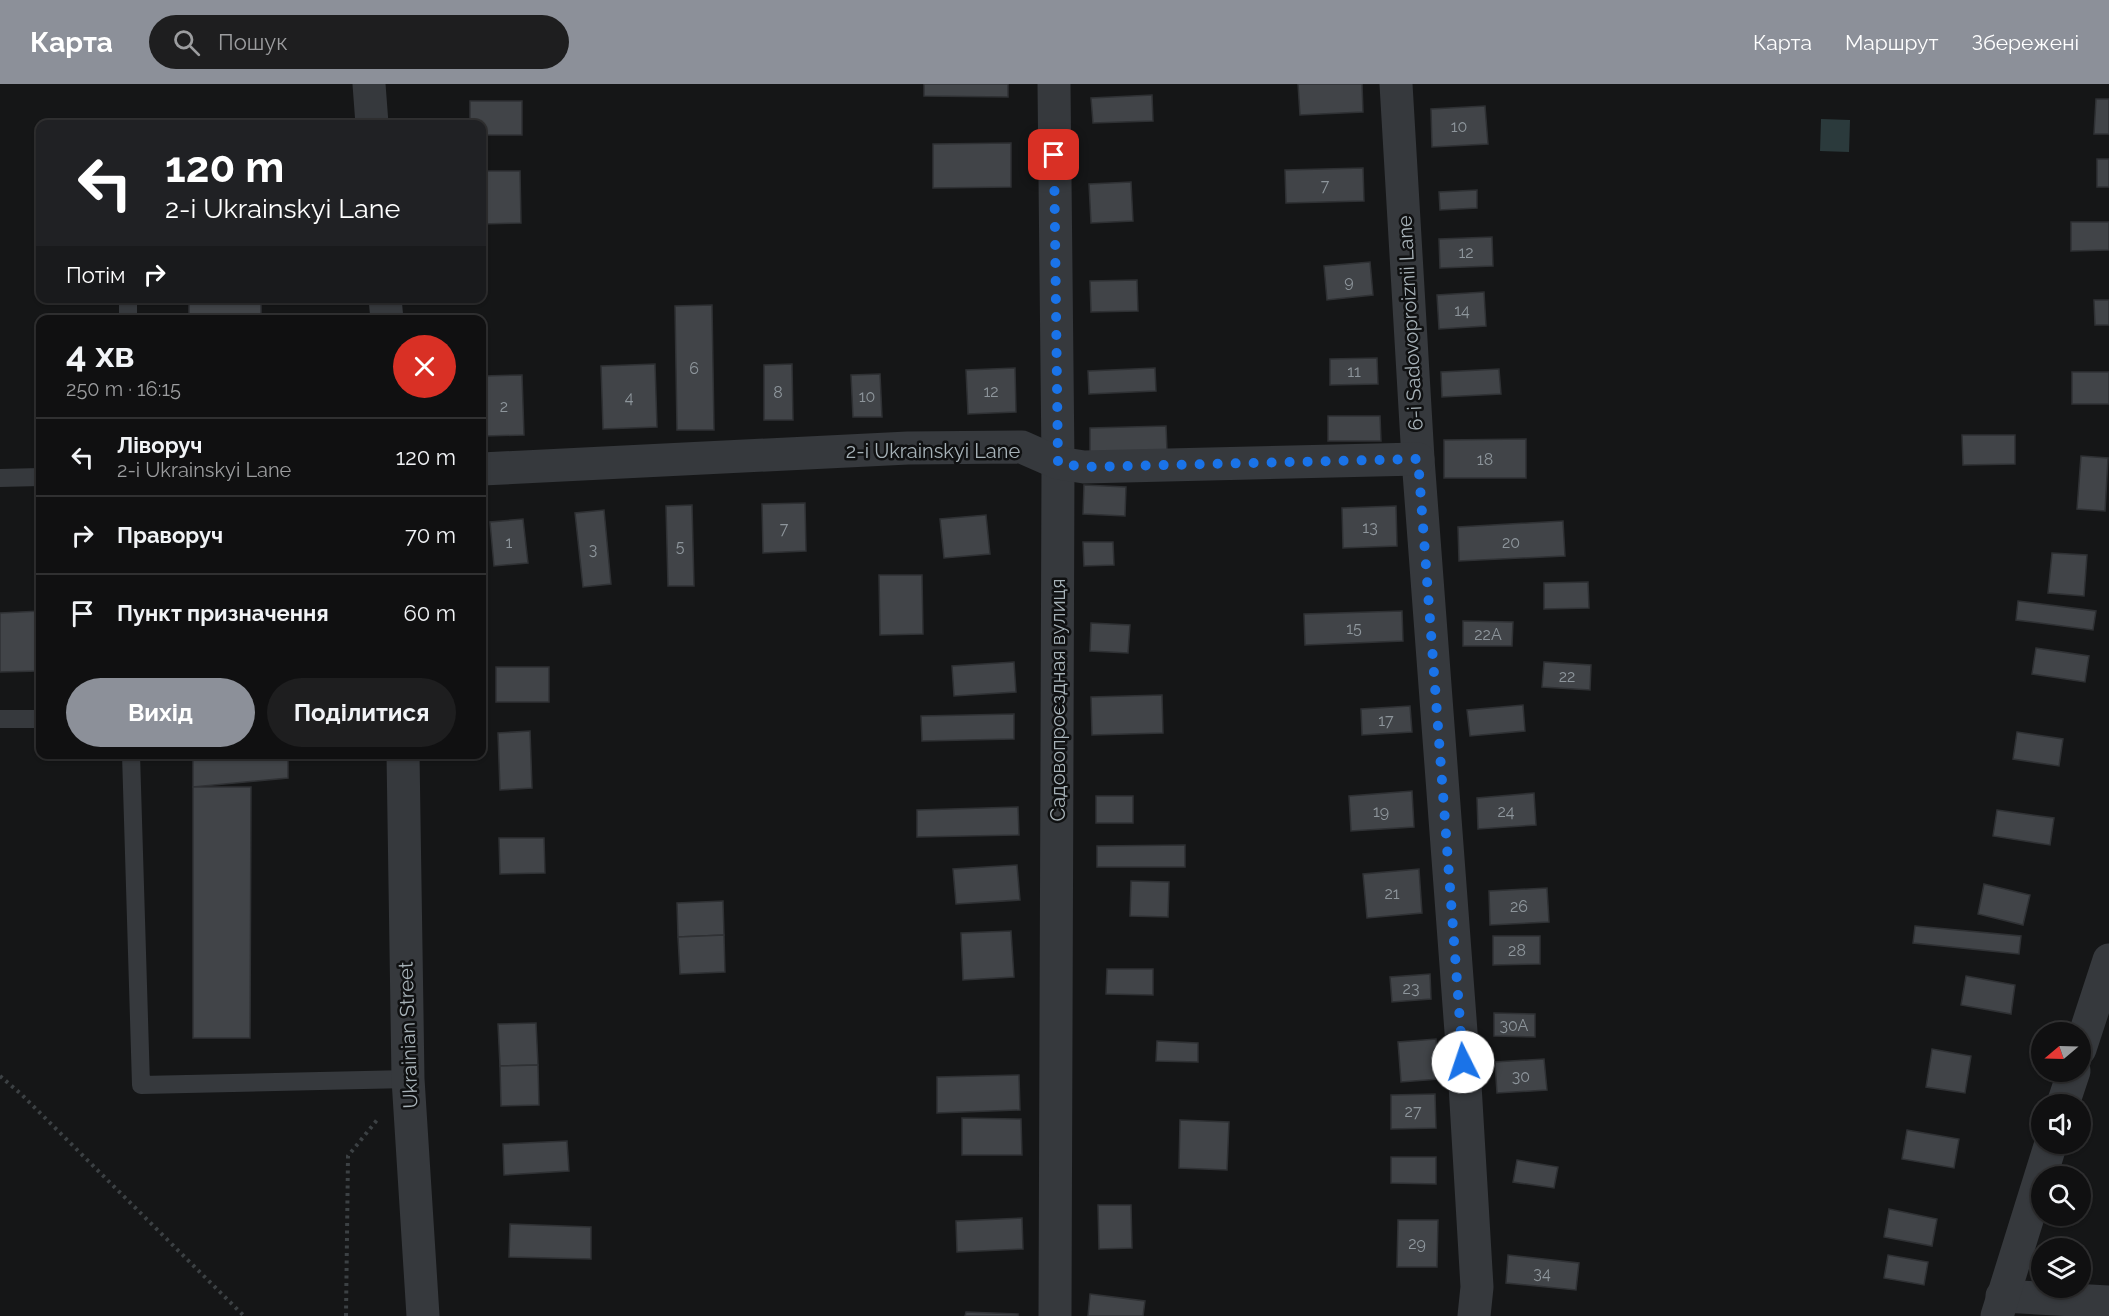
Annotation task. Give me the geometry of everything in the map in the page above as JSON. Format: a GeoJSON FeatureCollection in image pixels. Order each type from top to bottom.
{"type":"FeatureCollection","features":[{"type":"Feature","properties":{"kind":"street"},"geometry":{"type":"LineString","coordinates":[[369,84],[372,120]]}},
{"type":"Feature","properties":{"kind":"street","name":"Садовопроєздная вулиця"},"geometry":{"type":"LineString","coordinates":[[1054,84],[1058,463],[1055,1316]]}},
{"type":"Feature","properties":{"kind":"street","name":"6-i Sadovoproiznii Lane"},"geometry":{"type":"LineString","coordinates":[[1396,84],[1418,459],[1465,1085],[1477,1287],[1474,1316]]}},
{"type":"Feature","properties":{"kind":"street","name":"2-i Ukrainskyi Lane"},"geometry":{"type":"LineString","coordinates":[[486,469],[919,448],[1022,447],[1058,463],[1084,467],[1418,459]]}},
{"type":"Feature","properties":{"kind":"street","name":"Ukrainian Street"},"geometry":{"type":"LineString","coordinates":[[403,759],[408,1079],[423,1316]]}},
{"type":"Feature","properties":{"kind":"street"},"geometry":{"type":"LineString","coordinates":[[2089,1022],[2109,960]]}},
{"type":"Feature","properties":{"kind":"street"},"geometry":{"type":"LineString","coordinates":[[2048,1154],[2000,1306],[2109,1302]]}},
{"type":"Feature","properties":{"kind":"lane"},"geometry":{"type":"LineString","coordinates":[[0,477],[36,477]]}},
{"type":"Feature","properties":{"kind":"lane"},"geometry":{"type":"LineString","coordinates":[[0,719],[36,719]]}},
{"type":"Feature","properties":{"kind":"lane"},"geometry":{"type":"LineString","coordinates":[[130,759],[141,1085],[408,1079]]}},
{"type":"Feature","properties":{"kind":"path"},"geometry":{"type":"LineString","coordinates":[[0,1076],[30,1102],[244,1316]]}},
{"type":"Feature","properties":{"kind":"path"},"geometry":{"type":"LineString","coordinates":[[346,1316],[348,1156],[408,1079]]}},
{"type":"Feature","properties":{"kind":"shaded area"},"geometry":{"type":"Polygon","coordinates":[[[1821,119],[1850,120],[1849,152],[1820,151],[1821,119]]]}},
{"type":"Feature","properties":{"kind":"building"},"geometry":{"type":"Polygon","coordinates":[[[924,84],[1008,84],[1008,97],[924,96],[924,84]]]}},
{"type":"Feature","properties":{"kind":"building"},"geometry":{"type":"Polygon","coordinates":[[[1298,84],[1362,84],[1363,112],[1300,115],[1298,84]]]}},
{"type":"Feature","properties":{"kind":"building"},"geometry":{"type":"Polygon","coordinates":[[[1152,95],[1153,121],[1093,123],[1091,98],[1152,95]]]}},
{"type":"Feature","properties":{"kind":"building"},"geometry":{"type":"Polygon","coordinates":[[[2096,99],[2109,99],[2109,134],[2094,134],[2096,99]]]}},
{"type":"Feature","properties":{"kind":"building"},"geometry":{"type":"Polygon","coordinates":[[[470,101],[522,101],[522,135],[486,135],[486,120],[470,120],[470,101]]]}},
{"type":"Feature","properties":{"kind":"building"},"geometry":{"type":"Polygon","coordinates":[[[1485,106],[1488,144],[1432,147],[1431,109],[1485,106]]]}},
{"type":"Feature","properties":{"kind":"building"},"geometry":{"type":"Polygon","coordinates":[[[1011,143],[1011,187],[933,188],[933,144],[1011,143]]]}},
{"type":"Feature","properties":{"kind":"building"},"geometry":{"type":"Polygon","coordinates":[[[2097,159],[2109,159],[2109,187],[2097,187],[2097,159]]]}},
{"type":"Feature","properties":{"kind":"building"},"geometry":{"type":"Polygon","coordinates":[[[1363,168],[1364,201],[1286,203],[1285,170],[1363,168]]]}},
{"type":"Feature","properties":{"kind":"building"},"geometry":{"type":"Polygon","coordinates":[[[486,171],[520,171],[521,223],[486,224],[486,171]]]}},
{"type":"Feature","properties":{"kind":"building"},"geometry":{"type":"Polygon","coordinates":[[[1131,182],[1133,221],[1091,223],[1089,184],[1131,182]]]}},
{"type":"Feature","properties":{"kind":"building"},"geometry":{"type":"Polygon","coordinates":[[[1477,190],[1477,208],[1440,210],[1439,192],[1477,190]]]}},
{"type":"Feature","properties":{"kind":"building"},"geometry":{"type":"Polygon","coordinates":[[[2071,222],[2109,222],[2109,250],[2071,251],[2071,222]]]}},
{"type":"Feature","properties":{"kind":"building"},"geometry":{"type":"Polygon","coordinates":[[[1492,237],[1493,266],[1440,268],[1439,239],[1492,237]]]}},
{"type":"Feature","properties":{"kind":"building"},"geometry":{"type":"Polygon","coordinates":[[[1370,262],[1373,295],[1327,300],[1324,266],[1370,262]]]}},
{"type":"Feature","properties":{"kind":"building"},"geometry":{"type":"Polygon","coordinates":[[[1137,280],[1138,311],[1091,312],[1090,281],[1137,280]]]}},
{"type":"Feature","properties":{"kind":"building"},"geometry":{"type":"Polygon","coordinates":[[[1484,292],[1486,326],[1439,329],[1437,295],[1484,292]]]}},
{"type":"Feature","properties":{"kind":"building"},"geometry":{"type":"Polygon","coordinates":[[[2094,300],[2109,300],[2109,325],[2095,325],[2094,300]]]}},
{"type":"Feature","properties":{"kind":"building"},"geometry":{"type":"Polygon","coordinates":[[[189,303],[261,303],[261,315],[189,315],[189,303]]]}},
{"type":"Feature","properties":{"kind":"building"},"geometry":{"type":"Polygon","coordinates":[[[712,305],[714,430],[677,430],[675,306],[712,305]]]}},
{"type":"Feature","properties":{"kind":"building"},"geometry":{"type":"Polygon","coordinates":[[[1377,358],[1378,384],[1330,385],[1330,359],[1377,358]]]}},
{"type":"Feature","properties":{"kind":"building"},"geometry":{"type":"Polygon","coordinates":[[[655,364],[657,427],[603,429],[601,366],[655,364]]]}},
{"type":"Feature","properties":{"kind":"building"},"geometry":{"type":"Polygon","coordinates":[[[792,364],[793,420],[764,420],[764,365],[792,364]]]}},
{"type":"Feature","properties":{"kind":"building"},"geometry":{"type":"Polygon","coordinates":[[[1015,368],[1016,412],[968,414],[966,370],[1015,368]]]}},
{"type":"Feature","properties":{"kind":"building"},"geometry":{"type":"Polygon","coordinates":[[[1155,368],[1156,391],[1089,394],[1088,371],[1155,368]]]}},
{"type":"Feature","properties":{"kind":"building"},"geometry":{"type":"Polygon","coordinates":[[[1499,369],[1501,394],[1442,397],[1441,372],[1499,369]]]}},
{"type":"Feature","properties":{"kind":"building"},"geometry":{"type":"Polygon","coordinates":[[[2072,372],[2109,372],[2109,404],[2072,404],[2072,372]]]}},
{"type":"Feature","properties":{"kind":"building"},"geometry":{"type":"Polygon","coordinates":[[[880,374],[882,417],[853,417],[851,375],[880,374]]]}},
{"type":"Feature","properties":{"kind":"building"},"geometry":{"type":"Polygon","coordinates":[[[522,375],[524,435],[486,436],[486,376],[522,375]]]}},
{"type":"Feature","properties":{"kind":"building"},"geometry":{"type":"Polygon","coordinates":[[[1328,416],[1380,416],[1381,441],[1328,441],[1328,416]]]}},
{"type":"Feature","properties":{"kind":"building"},"geometry":{"type":"Polygon","coordinates":[[[1166,426],[1167,451],[1090,453],[1090,428],[1166,426]]]}},
{"type":"Feature","properties":{"kind":"building"},"geometry":{"type":"Polygon","coordinates":[[[1962,435],[2015,435],[2015,464],[1963,465],[1962,435]]]}},
{"type":"Feature","properties":{"kind":"building"},"geometry":{"type":"Polygon","coordinates":[[[1526,439],[1526,478],[1444,478],[1444,440],[1526,439]]]}},
{"type":"Feature","properties":{"kind":"building"},"geometry":{"type":"Polygon","coordinates":[[[2081,456],[2108,458],[2105,511],[2077,509],[2081,456]]]}},
{"type":"Feature","properties":{"kind":"building"},"geometry":{"type":"Polygon","coordinates":[[[1084,485],[1126,487],[1125,516],[1083,514],[1084,485]]]}},
{"type":"Feature","properties":{"kind":"building"},"geometry":{"type":"Polygon","coordinates":[[[805,503],[806,551],[763,553],[762,504],[805,503]]]}},
{"type":"Feature","properties":{"kind":"building"},"geometry":{"type":"Polygon","coordinates":[[[692,505],[694,586],[668,586],[666,506],[692,505]]]}},
{"type":"Feature","properties":{"kind":"building"},"geometry":{"type":"Polygon","coordinates":[[[1396,506],[1397,546],[1343,548],[1342,508],[1396,506]]]}},
{"type":"Feature","properties":{"kind":"building"},"geometry":{"type":"Polygon","coordinates":[[[604,510],[611,584],[583,587],[575,513],[604,510]]]}},
{"type":"Feature","properties":{"kind":"building"},"geometry":{"type":"Polygon","coordinates":[[[986,515],[990,554],[944,558],[940,519],[986,515]]]}},
{"type":"Feature","properties":{"kind":"building"},"geometry":{"type":"Polygon","coordinates":[[[523,519],[528,563],[494,566],[490,522],[523,519]]]}},
{"type":"Feature","properties":{"kind":"building"},"geometry":{"type":"Polygon","coordinates":[[[1563,521],[1565,556],[1459,561],[1458,527],[1563,521]]]}},
{"type":"Feature","properties":{"kind":"building"},"geometry":{"type":"Polygon","coordinates":[[[1083,542],[1113,542],[1114,565],[1084,566],[1083,542]]]}},
{"type":"Feature","properties":{"kind":"building"},"geometry":{"type":"Polygon","coordinates":[[[2052,553],[2087,555],[2084,596],[2048,593],[2052,553]]]}},
{"type":"Feature","properties":{"kind":"building"},"geometry":{"type":"Polygon","coordinates":[[[879,575],[922,575],[923,634],[880,635],[879,575]]]}},
{"type":"Feature","properties":{"kind":"building"},"geometry":{"type":"Polygon","coordinates":[[[1588,582],[1589,608],[1544,609],[1544,583],[1588,582]]]}},
{"type":"Feature","properties":{"kind":"building"},"geometry":{"type":"Polygon","coordinates":[[[2018,601],[2096,611],[2093,630],[2016,620],[2018,601]]]}},
{"type":"Feature","properties":{"kind":"building"},"geometry":{"type":"Polygon","coordinates":[[[36,611],[36,671],[0,672],[0,613],[36,611]]]}},
{"type":"Feature","properties":{"kind":"building"},"geometry":{"type":"Polygon","coordinates":[[[1402,611],[1403,641],[1305,645],[1304,614],[1402,611]]]}},
{"type":"Feature","properties":{"kind":"building"},"geometry":{"type":"Polygon","coordinates":[[[1463,621],[1513,622],[1512,646],[1463,646],[1463,621]]]}},
{"type":"Feature","properties":{"kind":"building"},"geometry":{"type":"Polygon","coordinates":[[[1091,623],[1130,625],[1128,653],[1090,651],[1091,623]]]}},
{"type":"Feature","properties":{"kind":"building"},"geometry":{"type":"Polygon","coordinates":[[[2036,648],[2089,656],[2085,682],[2032,674],[2036,648]]]}},
{"type":"Feature","properties":{"kind":"building"},"geometry":{"type":"Polygon","coordinates":[[[1014,662],[1016,692],[954,696],[952,666],[1014,662]]]}},
{"type":"Feature","properties":{"kind":"building"},"geometry":{"type":"Polygon","coordinates":[[[1544,662],[1591,665],[1590,690],[1542,687],[1544,662]]]}},
{"type":"Feature","properties":{"kind":"building"},"geometry":{"type":"Polygon","coordinates":[[[496,667],[549,667],[549,702],[496,702],[496,667]]]}},
{"type":"Feature","properties":{"kind":"building"},"geometry":{"type":"Polygon","coordinates":[[[1162,695],[1163,733],[1092,735],[1091,697],[1162,695]]]}},
{"type":"Feature","properties":{"kind":"building"},"geometry":{"type":"Polygon","coordinates":[[[1523,705],[1525,731],[1470,736],[1467,710],[1523,705]]]}},
{"type":"Feature","properties":{"kind":"building"},"geometry":{"type":"Polygon","coordinates":[[[1410,706],[1412,732],[1362,735],[1361,709],[1410,706]]]}},
{"type":"Feature","properties":{"kind":"building"},"geometry":{"type":"Polygon","coordinates":[[[1014,714],[1014,739],[922,741],[921,716],[1014,714]]]}},
{"type":"Feature","properties":{"kind":"building"},"geometry":{"type":"Polygon","coordinates":[[[530,731],[532,788],[500,790],[498,733],[530,731]]]}},
{"type":"Feature","properties":{"kind":"building"},"geometry":{"type":"Polygon","coordinates":[[[2017,732],[2063,739],[2059,766],[2013,759],[2017,732]]]}},
{"type":"Feature","properties":{"kind":"building"},"geometry":{"type":"Polygon","coordinates":[[[193,759],[288,759],[288,778],[193,787],[193,759]]]}},
{"type":"Feature","properties":{"kind":"building"},"geometry":{"type":"Polygon","coordinates":[[[193,787],[251,787],[250,1038],[193,1038],[193,787]]]}},
{"type":"Feature","properties":{"kind":"building"},"geometry":{"type":"Polygon","coordinates":[[[1412,791],[1414,827],[1351,831],[1349,796],[1412,791]]]}},
{"type":"Feature","properties":{"kind":"building"},"geometry":{"type":"Polygon","coordinates":[[[1534,793],[1536,825],[1478,829],[1477,798],[1534,793]]]}},
{"type":"Feature","properties":{"kind":"building"},"geometry":{"type":"Polygon","coordinates":[[[1096,796],[1133,796],[1133,823],[1096,823],[1096,796]]]}},
{"type":"Feature","properties":{"kind":"building"},"geometry":{"type":"Polygon","coordinates":[[[1018,807],[1019,835],[917,837],[917,810],[1018,807]]]}},
{"type":"Feature","properties":{"kind":"building"},"geometry":{"type":"Polygon","coordinates":[[[1997,810],[2054,818],[2050,845],[1993,836],[1997,810]]]}},
{"type":"Feature","properties":{"kind":"building"},"geometry":{"type":"Polygon","coordinates":[[[499,838],[544,838],[545,873],[500,874],[499,838]]]}},
{"type":"Feature","properties":{"kind":"building"},"geometry":{"type":"Polygon","coordinates":[[[1185,845],[1185,867],[1097,867],[1097,846],[1185,845]]]}},
{"type":"Feature","properties":{"kind":"building"},"geometry":{"type":"Polygon","coordinates":[[[1017,865],[1020,900],[956,904],[953,869],[1017,865]]]}},
{"type":"Feature","properties":{"kind":"building"},"geometry":{"type":"Polygon","coordinates":[[[1419,869],[1422,913],[1367,918],[1363,874],[1419,869]]]}},
{"type":"Feature","properties":{"kind":"building"},"geometry":{"type":"Polygon","coordinates":[[[1131,881],[1169,882],[1168,917],[1130,916],[1131,881]]]}},
{"type":"Feature","properties":{"kind":"building"},"geometry":{"type":"Polygon","coordinates":[[[1984,884],[2030,895],[2023,925],[1978,914],[1984,884]]]}},
{"type":"Feature","properties":{"kind":"building"},"geometry":{"type":"Polygon","coordinates":[[[1547,888],[1549,922],[1490,925],[1489,891],[1547,888]]]}},
{"type":"Feature","properties":{"kind":"building"},"geometry":{"type":"Polygon","coordinates":[[[723,901],[724,935],[678,937],[677,903],[723,901]]]}},
{"type":"Feature","properties":{"kind":"building"},"geometry":{"type":"Polygon","coordinates":[[[1915,926],[2021,936],[2019,954],[1913,943],[1915,926]]]}},
{"type":"Feature","properties":{"kind":"building"},"geometry":{"type":"Polygon","coordinates":[[[1011,931],[1014,977],[963,980],[961,933],[1011,931]]]}},
{"type":"Feature","properties":{"kind":"building"},"geometry":{"type":"Polygon","coordinates":[[[724,935],[725,972],[680,974],[678,937],[724,935]]]}},
{"type":"Feature","properties":{"kind":"building"},"geometry":{"type":"Polygon","coordinates":[[[1493,936],[1540,936],[1540,964],[1493,965],[1493,936]]]}},
{"type":"Feature","properties":{"kind":"building"},"geometry":{"type":"Polygon","coordinates":[[[1107,969],[1153,969],[1153,995],[1106,994],[1107,969]]]}},
{"type":"Feature","properties":{"kind":"building"},"geometry":{"type":"Polygon","coordinates":[[[1430,974],[1431,999],[1392,1002],[1390,977],[1430,974]]]}},
{"type":"Feature","properties":{"kind":"building"},"geometry":{"type":"Polygon","coordinates":[[[1966,976],[2015,985],[2011,1014],[1961,1005],[1966,976]]]}},
{"type":"Feature","properties":{"kind":"building"},"geometry":{"type":"Polygon","coordinates":[[[1494,1013],[1535,1014],[1535,1037],[1494,1036],[1494,1013]]]}},
{"type":"Feature","properties":{"kind":"building"},"geometry":{"type":"Polygon","coordinates":[[[536,1023],[538,1065],[500,1066],[498,1024],[536,1023]]]}},
{"type":"Feature","properties":{"kind":"building"},"geometry":{"type":"Polygon","coordinates":[[[1436,1039],[1439,1079],[1401,1082],[1398,1042],[1436,1039]]]}},
{"type":"Feature","properties":{"kind":"building"},"geometry":{"type":"Polygon","coordinates":[[[1157,1041],[1198,1043],[1198,1062],[1156,1061],[1157,1041]]]}},
{"type":"Feature","properties":{"kind":"building"},"geometry":{"type":"Polygon","coordinates":[[[1932,1049],[1971,1056],[1965,1093],[1926,1087],[1932,1049]]]}},
{"type":"Feature","properties":{"kind":"building"},"geometry":{"type":"Polygon","coordinates":[[[1544,1059],[1547,1090],[1497,1093],[1495,1062],[1544,1059]]]}},
{"type":"Feature","properties":{"kind":"building"},"geometry":{"type":"Polygon","coordinates":[[[538,1065],[539,1105],[501,1106],[500,1066],[538,1065]]]}},
{"type":"Feature","properties":{"kind":"building"},"geometry":{"type":"Polygon","coordinates":[[[1019,1075],[1020,1110],[937,1113],[937,1077],[1019,1075]]]}},
{"type":"Feature","properties":{"kind":"building"},"geometry":{"type":"Polygon","coordinates":[[[1435,1094],[1436,1128],[1391,1129],[1391,1095],[1435,1094]]]}},
{"type":"Feature","properties":{"kind":"building"},"geometry":{"type":"Polygon","coordinates":[[[962,1118],[1021,1119],[1022,1155],[962,1155],[962,1118]]]}},
{"type":"Feature","properties":{"kind":"building"},"geometry":{"type":"Polygon","coordinates":[[[1180,1120],[1229,1122],[1227,1170],[1179,1168],[1180,1120]]]}},
{"type":"Feature","properties":{"kind":"building"},"geometry":{"type":"Polygon","coordinates":[[[1907,1130],[1959,1139],[1954,1168],[1902,1159],[1907,1130]]]}},
{"type":"Feature","properties":{"kind":"building"},"geometry":{"type":"Polygon","coordinates":[[[567,1141],[569,1171],[504,1175],[503,1144],[567,1141]]]}},
{"type":"Feature","properties":{"kind":"building"},"geometry":{"type":"Polygon","coordinates":[[[1391,1157],[1436,1157],[1436,1184],[1391,1183],[1391,1157]]]}},
{"type":"Feature","properties":{"kind":"building"},"geometry":{"type":"Polygon","coordinates":[[[1517,1160],[1558,1167],[1554,1188],[1513,1182],[1517,1160]]]}},
{"type":"Feature","properties":{"kind":"building"},"geometry":{"type":"Polygon","coordinates":[[[1098,1205],[1131,1205],[1132,1248],[1099,1249],[1098,1205]]]}},
{"type":"Feature","properties":{"kind":"building"},"geometry":{"type":"Polygon","coordinates":[[[1889,1209],[1937,1219],[1932,1246],[1884,1237],[1889,1209]]]}},
{"type":"Feature","properties":{"kind":"building"},"geometry":{"type":"Polygon","coordinates":[[[1022,1218],[1023,1249],[957,1252],[956,1221],[1022,1218]]]}},
{"type":"Feature","properties":{"kind":"building"},"geometry":{"type":"Polygon","coordinates":[[[1398,1220],[1438,1220],[1437,1267],[1397,1267],[1398,1220]]]}},
{"type":"Feature","properties":{"kind":"building"},"geometry":{"type":"Polygon","coordinates":[[[510,1224],[591,1227],[591,1259],[509,1257],[510,1224]]]}},
{"type":"Feature","properties":{"kind":"building"},"geometry":{"type":"Polygon","coordinates":[[[1508,1255],[1579,1263],[1576,1290],[1506,1283],[1508,1255]]]}},
{"type":"Feature","properties":{"kind":"building"},"geometry":{"type":"Polygon","coordinates":[[[1888,1255],[1928,1262],[1924,1285],[1884,1278],[1888,1255]]]}},
{"type":"Feature","properties":{"kind":"building"},"geometry":{"type":"Polygon","coordinates":[[[1090,1294],[1145,1301],[1143,1316],[1088,1316],[1090,1294]]]}},
{"type":"Feature","properties":{"kind":"building"},"geometry":{"type":"Polygon","coordinates":[[[966,1312],[1018,1314],[1018,1316],[965,1316],[966,1312]]]}},
{"type":"Feature","properties":{"kind":"route"},"geometry":{"type":"LineString","coordinates":[[1054,155],[1058,463],[1084,467],[1418,459],[1463,1062]]}}]}
